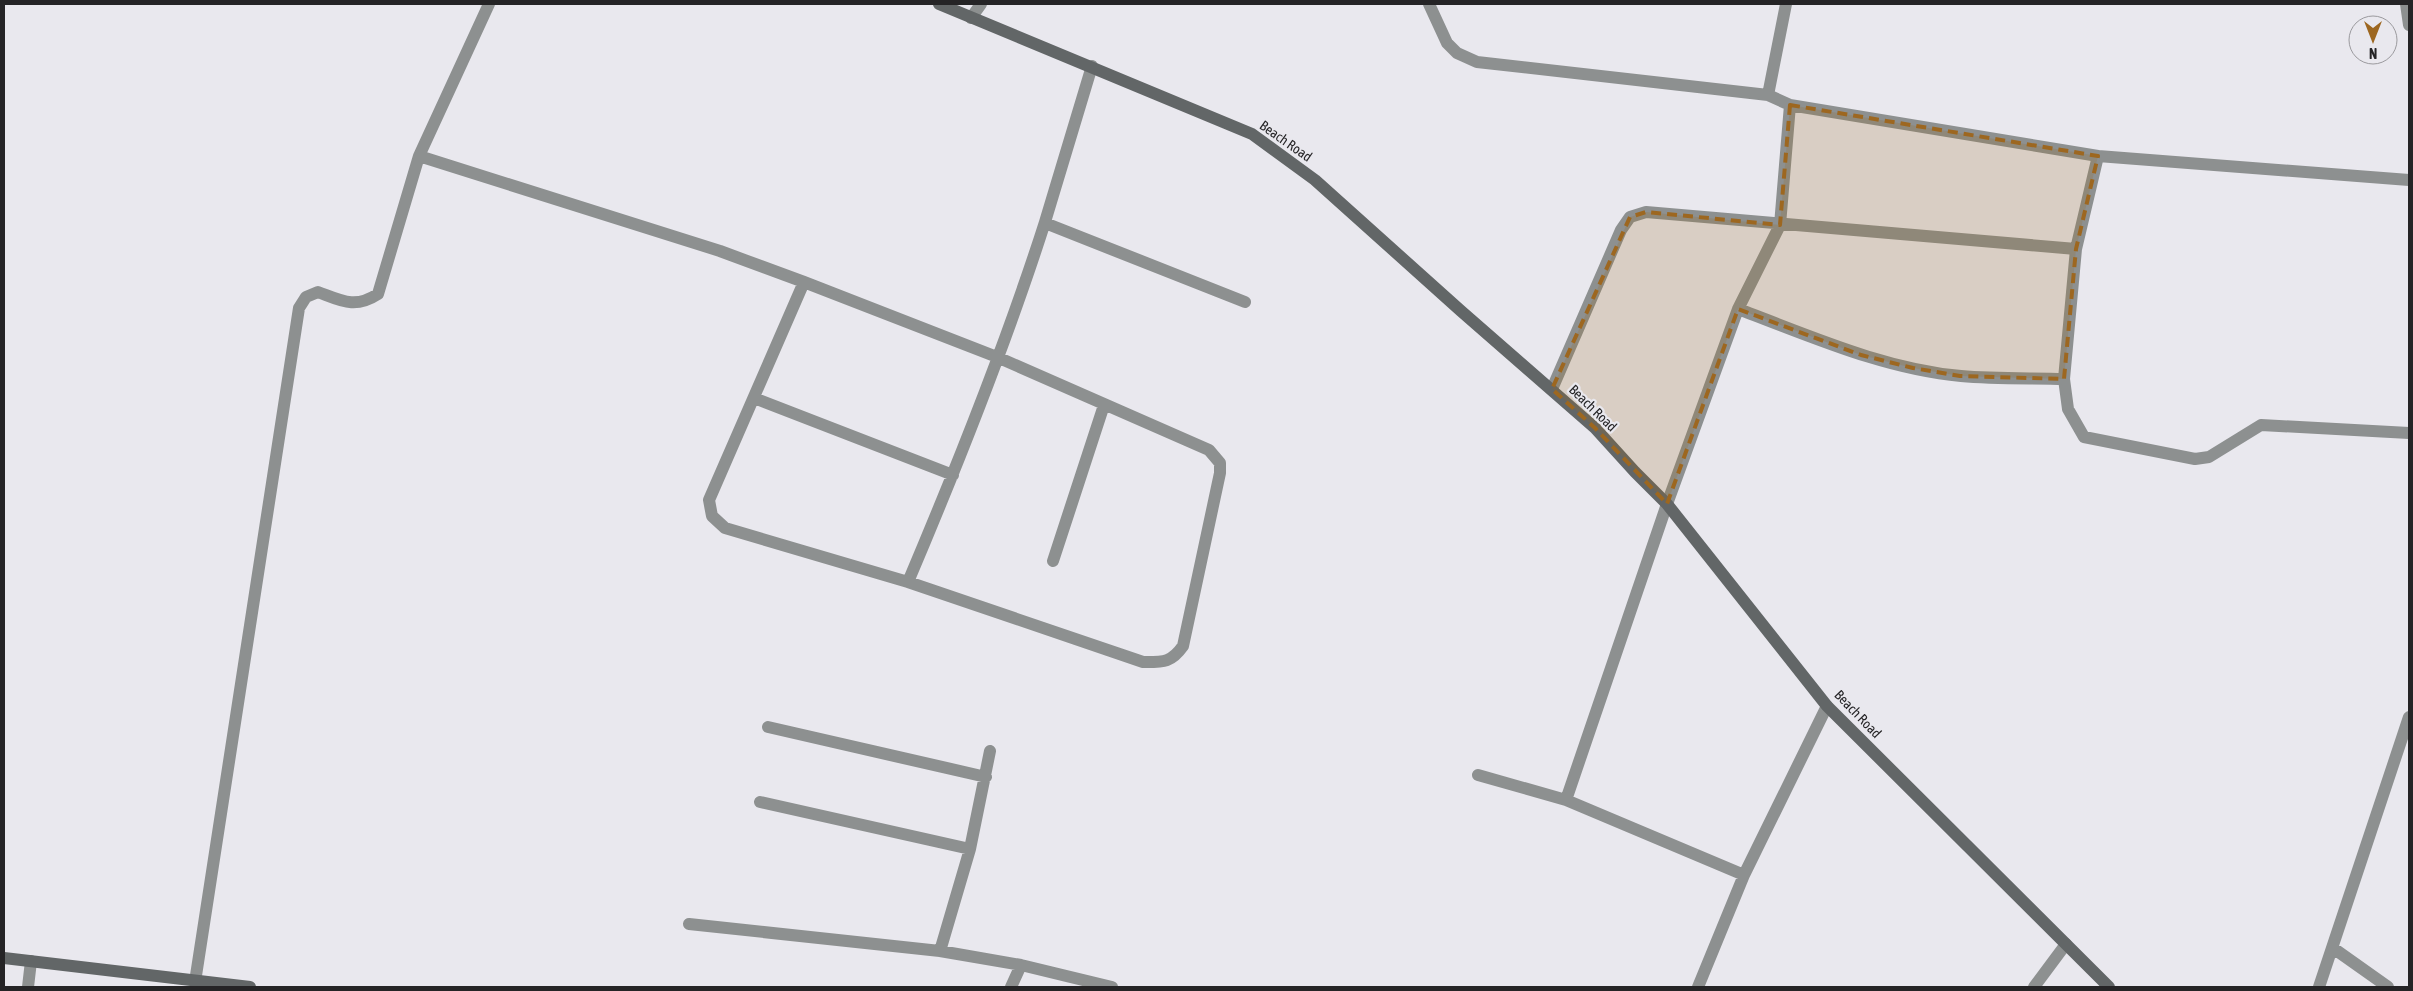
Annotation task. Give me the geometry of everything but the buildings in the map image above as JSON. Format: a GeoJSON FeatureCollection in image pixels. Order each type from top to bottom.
{"type":"FeatureCollection","features":[{"type":"Feature","properties":{"kind":"main road","name":"Beach Road"},"geometry":{"type":"LineString","coordinates":[[939,4],[1252,134],[1316,180],[1461,311],[1595,428],[1667,504],[1827,706],[2109,987]]}},
{"type":"Feature","properties":{"kind":"main road"},"geometry":{"type":"LineString","coordinates":[[4,958],[250,987]]}},
{"type":"Feature","properties":{"kind":"street"},"geometry":{"type":"LineString","coordinates":[[195,982],[299,308],[306,297],[318,292],[350,303],[366,302],[378,294],[420,156],[489,4]]}},
{"type":"Feature","properties":{"kind":"street"},"geometry":{"type":"LineString","coordinates":[[971,18],[981,4]]}},
{"type":"Feature","properties":{"kind":"street"},"geometry":{"type":"LineString","coordinates":[[1429,4],[1447,43],[1457,54],[1477,62],[1768,94],[1790,104],[2098,156],[2409,180]]}},
{"type":"Feature","properties":{"kind":"street"},"geometry":{"type":"LineString","coordinates":[[1768,94],[1786,4]]}},
{"type":"Feature","properties":{"kind":"street"},"geometry":{"type":"LineString","coordinates":[[2406,4],[2409,25]]}},
{"type":"Feature","properties":{"kind":"street"},"geometry":{"type":"LineString","coordinates":[[908,582],[953,475],[998,357],[1044,223],[1092,66]]}},
{"type":"Feature","properties":{"kind":"street"},"geometry":{"type":"LineString","coordinates":[[1566,800],[1667,504],[1738,309],[1780,225],[1790,104]]}},
{"type":"Feature","properties":{"kind":"street"},"geometry":{"type":"LineString","coordinates":[[420,156],[720,251],[804,282],[998,357],[1209,450],[1216,455],[1220,463],[1220,473],[1183,646],[1175,657],[1162,662],[1143,662],[908,582],[725,528],[712,516],[710,500],[804,282]]}},
{"type":"Feature","properties":{"kind":"street"},"geometry":{"type":"LineString","coordinates":[[2098,156],[2076,249],[2064,380],[2068,409],[2084,437],[2195,459],[2209,457],[2261,425],[2409,433]]}},
{"type":"Feature","properties":{"kind":"street"},"geometry":{"type":"LineString","coordinates":[[1552,389],[1621,230],[1630,217],[1646,212],[2076,249]]}},
{"type":"Feature","properties":{"kind":"street"},"geometry":{"type":"LineString","coordinates":[[1044,223],[1245,302]]}},
{"type":"Feature","properties":{"kind":"street"},"geometry":{"type":"LineString","coordinates":[[1738,309],[1861,355],[1913,368],[1960,376],[2064,380]]}},
{"type":"Feature","properties":{"kind":"street"},"geometry":{"type":"LineString","coordinates":[[754,398],[953,475]]}},
{"type":"Feature","properties":{"kind":"street"},"geometry":{"type":"LineString","coordinates":[[1053,560],[1104,404]]}},
{"type":"Feature","properties":{"kind":"street"},"geometry":{"type":"LineString","coordinates":[[1698,987],[1744,875],[1827,706]]}},
{"type":"Feature","properties":{"kind":"street"},"geometry":{"type":"LineString","coordinates":[[2319,987],[2409,717]]}},
{"type":"Feature","properties":{"kind":"street"},"geometry":{"type":"LineString","coordinates":[[768,727],[986,777]]}},
{"type":"Feature","properties":{"kind":"street"},"geometry":{"type":"LineString","coordinates":[[940,951],[970,849],[990,751]]}},
{"type":"Feature","properties":{"kind":"street"},"geometry":{"type":"LineString","coordinates":[[1478,775],[1566,800],[1744,875]]}},
{"type":"Feature","properties":{"kind":"street"},"geometry":{"type":"LineString","coordinates":[[760,802],[970,849]]}},
{"type":"Feature","properties":{"kind":"street"},"geometry":{"type":"LineString","coordinates":[[689,924],[940,951],[1020,965],[1112,987]]}},
{"type":"Feature","properties":{"kind":"street"},"geometry":{"type":"LineString","coordinates":[[2034,987],[2066,944]]}},
{"type":"Feature","properties":{"kind":"street"},"geometry":{"type":"LineString","coordinates":[[2333,948],[2388,987]]}},
{"type":"Feature","properties":{"kind":"street"},"geometry":{"type":"LineString","coordinates":[[28,987],[31,961]]}},
{"type":"Feature","properties":{"kind":"street"},"geometry":{"type":"LineString","coordinates":[[1011,987],[1020,965]]}},
{"type":"Feature","properties":{"kind":"highlighted area"},"geometry":{"type":"Polygon","coordinates":[[[1790,105],[2098,156],[2076,249],[2064,379],[1960,376],[1913,368],[1861,355],[1738,309],[1667,504],[1595,428],[1552,389],[1630,217],[1646,212],[1780,225],[1790,105]]]}}]}
